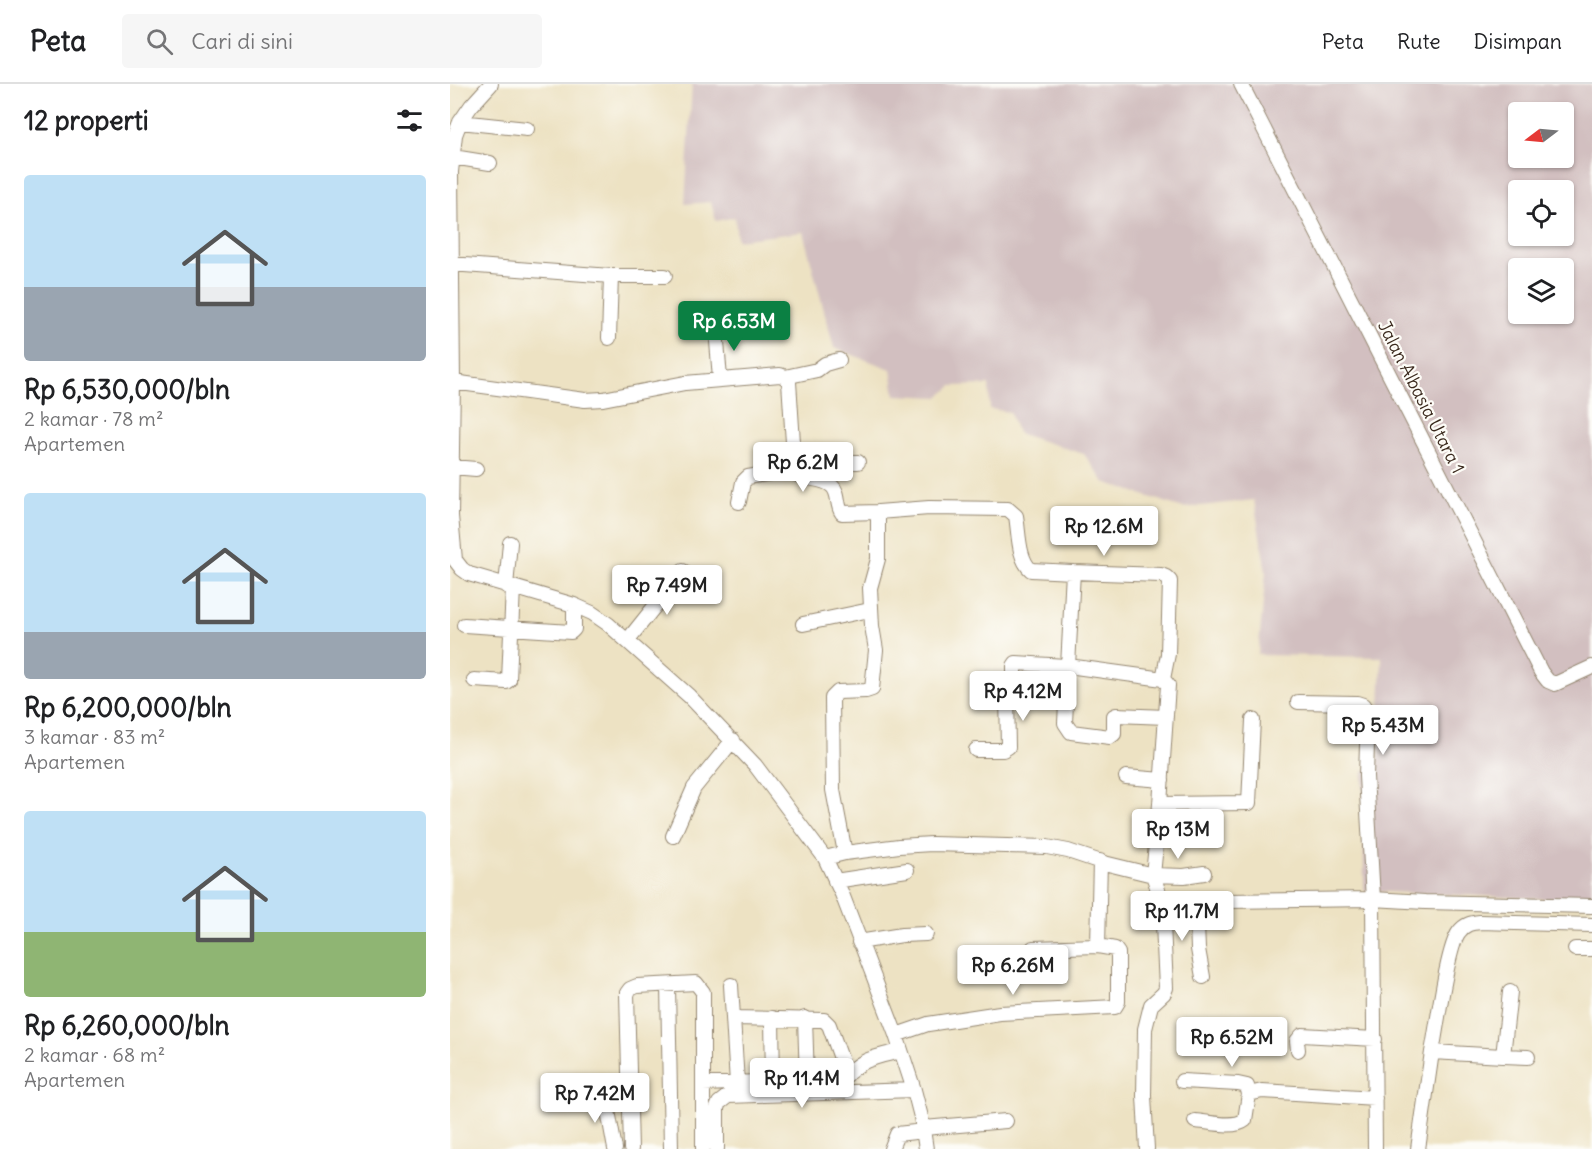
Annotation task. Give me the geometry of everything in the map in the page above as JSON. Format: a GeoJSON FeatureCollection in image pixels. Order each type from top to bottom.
{"type":"FeatureCollection","features":[{"type":"Feature","properties":{"kind":"street"},"geometry":{"type":"LineString","coordinates":[[491,84],[476,99],[455,131],[451,172],[453,382],[451,516],[455,560],[469,574],[574,605],[592,613],[689,696],[755,765],[825,858],[896,1035],[914,1090],[924,1130],[926,1149]]}},
{"type":"Feature","properties":{"kind":"street","name":"Jalan Albasia Utara 1"},"geometry":{"type":"LineString","coordinates":[[1241,84],[1541,672],[1548,681],[1555,684],[1592,667]]}},
{"type":"Feature","properties":{"kind":"street"},"geometry":{"type":"LineString","coordinates":[[455,131],[527,129]]}},
{"type":"Feature","properties":{"kind":"street"},"geometry":{"type":"LineString","coordinates":[[453,157],[490,163]]}},
{"type":"Feature","properties":{"kind":"street"},"geometry":{"type":"LineString","coordinates":[[451,264],[611,276],[665,276]]}},
{"type":"Feature","properties":{"kind":"street"},"geometry":{"type":"LineString","coordinates":[[609,338],[611,276]]}},
{"type":"Feature","properties":{"kind":"street"},"geometry":{"type":"LineString","coordinates":[[716,329],[720,379]]}},
{"type":"Feature","properties":{"kind":"street"},"geometry":{"type":"LineString","coordinates":[[453,382],[585,400],[720,379],[780,375],[785,377],[817,370],[825,364],[839,360]]}},
{"type":"Feature","properties":{"kind":"street"},"geometry":{"type":"LineString","coordinates":[[785,377],[789,382],[794,469],[801,477],[826,482],[835,489],[839,507],[843,513],[930,508],[1008,509],[1016,516],[1021,549],[1027,566],[1031,570],[1161,575],[1170,581],[1168,654],[1163,679],[1168,686],[1153,874],[1162,902],[1166,988],[1151,1005],[1145,1029],[1144,1096],[1147,1149]]}},
{"type":"Feature","properties":{"kind":"street"},"geometry":{"type":"LineString","coordinates":[[826,482],[829,467],[833,462],[858,462]]}},
{"type":"Feature","properties":{"kind":"street"},"geometry":{"type":"LineString","coordinates":[[452,467],[476,469]]}},
{"type":"Feature","properties":{"kind":"street"},"geometry":{"type":"LineString","coordinates":[[739,502],[743,482],[748,477],[794,469]]}},
{"type":"Feature","properties":{"kind":"street"},"geometry":{"type":"LineString","coordinates":[[845,853],[833,790],[832,698],[838,692],[872,689],[876,650],[870,610],[870,588],[878,559],[878,512]]}},
{"type":"Feature","properties":{"kind":"street"},"geometry":{"type":"LineString","coordinates":[[474,680],[506,682],[509,680],[512,629],[510,543]]}},
{"type":"Feature","properties":{"kind":"street"},"geometry":{"type":"LineString","coordinates":[[627,641],[683,571]]}},
{"type":"Feature","properties":{"kind":"street"},"geometry":{"type":"LineString","coordinates":[[1073,572],[1063,666],[1057,688],[1066,703],[1065,723],[1071,732],[1110,737],[1114,734],[1116,715],[1166,717]]}},
{"type":"Feature","properties":{"kind":"street"},"geometry":{"type":"LineString","coordinates":[[464,625],[571,632],[574,629],[574,605]]}},
{"type":"Feature","properties":{"kind":"street"},"geometry":{"type":"LineString","coordinates":[[803,624],[870,610]]}},
{"type":"Feature","properties":{"kind":"street"},"geometry":{"type":"LineString","coordinates":[[976,750],[1003,750],[1008,747],[1007,694],[1014,686],[1015,664],[1018,662],[1163,679]]}},
{"type":"Feature","properties":{"kind":"street"},"geometry":{"type":"LineString","coordinates":[[1298,702],[1362,704],[1368,711],[1366,776],[1373,899],[1376,1149]]}},
{"type":"Feature","properties":{"kind":"street"},"geometry":{"type":"LineString","coordinates":[[1160,804],[1249,803],[1253,720]]}},
{"type":"Feature","properties":{"kind":"street"},"geometry":{"type":"LineString","coordinates":[[673,836],[694,788],[733,740]]}},
{"type":"Feature","properties":{"kind":"street"},"geometry":{"type":"LineString","coordinates":[[1126,777],[1162,780]]}},
{"type":"Feature","properties":{"kind":"street"},"geometry":{"type":"LineString","coordinates":[[825,858],[845,853],[932,844],[1047,847],[1153,874],[1184,876],[1203,873]]}},
{"type":"Feature","properties":{"kind":"street"},"geometry":{"type":"LineString","coordinates":[[1098,946],[1100,861]]}},
{"type":"Feature","properties":{"kind":"street"},"geometry":{"type":"LineString","coordinates":[[835,881],[907,870]]}},
{"type":"Feature","properties":{"kind":"street"},"geometry":{"type":"LineString","coordinates":[[1162,902],[1373,899],[1592,906]]}},
{"type":"Feature","properties":{"kind":"street"},"geometry":{"type":"LineString","coordinates":[[1196,901],[1198,949],[1203,977]]}},
{"type":"Feature","properties":{"kind":"street"},"geometry":{"type":"LineString","coordinates":[[1418,1149],[1432,1052],[1450,959],[1456,937],[1465,925],[1480,922],[1592,925]]}},
{"type":"Feature","properties":{"kind":"street"},"geometry":{"type":"LineString","coordinates":[[860,942],[902,935],[926,934]]}},
{"type":"Feature","properties":{"kind":"street"},"geometry":{"type":"LineString","coordinates":[[896,1035],[928,1024],[1000,1013],[1115,1007],[1118,1002],[1119,953],[1115,949],[1098,946],[1033,948]]}},
{"type":"Feature","properties":{"kind":"street"},"geometry":{"type":"LineString","coordinates":[[1575,949],[1592,949]]}},
{"type":"Feature","properties":{"kind":"street"},"geometry":{"type":"LineString","coordinates":[[631,1149],[626,997],[628,991],[637,986],[696,983],[702,989],[703,1149]]}},
{"type":"Feature","properties":{"kind":"street"},"geometry":{"type":"LineString","coordinates":[[668,985],[671,1149]]}},
{"type":"Feature","properties":{"kind":"street"},"geometry":{"type":"LineString","coordinates":[[731,986],[737,1083]]}},
{"type":"Feature","properties":{"kind":"street"},"geometry":{"type":"LineString","coordinates":[[1503,1056],[1510,992]]}},
{"type":"Feature","properties":{"kind":"street"},"geometry":{"type":"LineString","coordinates":[[733,1018],[822,1019],[827,1022],[847,1075]]}},
{"type":"Feature","properties":{"kind":"street"},"geometry":{"type":"LineString","coordinates":[[772,1018],[773,1082]]}},
{"type":"Feature","properties":{"kind":"street"},"geometry":{"type":"LineString","coordinates":[[805,1018],[807,1080]]}},
{"type":"Feature","properties":{"kind":"street"},"geometry":{"type":"LineString","coordinates":[[1298,1050],[1297,1041],[1302,1035],[1376,1039]]}},
{"type":"Feature","properties":{"kind":"street"},"geometry":{"type":"LineString","coordinates":[[703,1084],[837,1079],[873,1058],[900,1051]]}},
{"type":"Feature","properties":{"kind":"street"},"geometry":{"type":"LineString","coordinates":[[1432,1052],[1528,1057]]}},
{"type":"Feature","properties":{"kind":"street"},"geometry":{"type":"LineString","coordinates":[[1182,1081],[1247,1086],[1249,1094],[1245,1120],[1242,1123],[1195,1121]]}},
{"type":"Feature","properties":{"kind":"street"},"geometry":{"type":"LineString","coordinates":[[717,1149],[717,1108],[719,1103],[728,1096],[914,1090]]}},
{"type":"Feature","properties":{"kind":"street"},"geometry":{"type":"LineString","coordinates":[[1249,1094],[1262,1091],[1375,1098]]}},
{"type":"Feature","properties":{"kind":"street"},"geometry":{"type":"LineString","coordinates":[[606,1094],[615,1149]]}},
{"type":"Feature","properties":{"kind":"street"},"geometry":{"type":"LineString","coordinates":[[891,1149],[897,1134],[1006,1121]]}},
{"type":"Feature","properties":{"kind":"shaded area"},"geometry":{"type":"Polygon","coordinates":[[[692,84],[1592,84],[1592,901],[1364,891],[1363,771],[1378,764],[1382,657],[1258,655],[1266,572],[1254,500],[1183,508],[1104,482],[1084,454],[1017,433],[1010,412],[990,409],[989,385],[952,386],[939,397],[895,395],[891,369],[834,348],[803,232],[737,240],[735,217],[716,221],[711,202],[685,204],[692,84]]]}}]}
